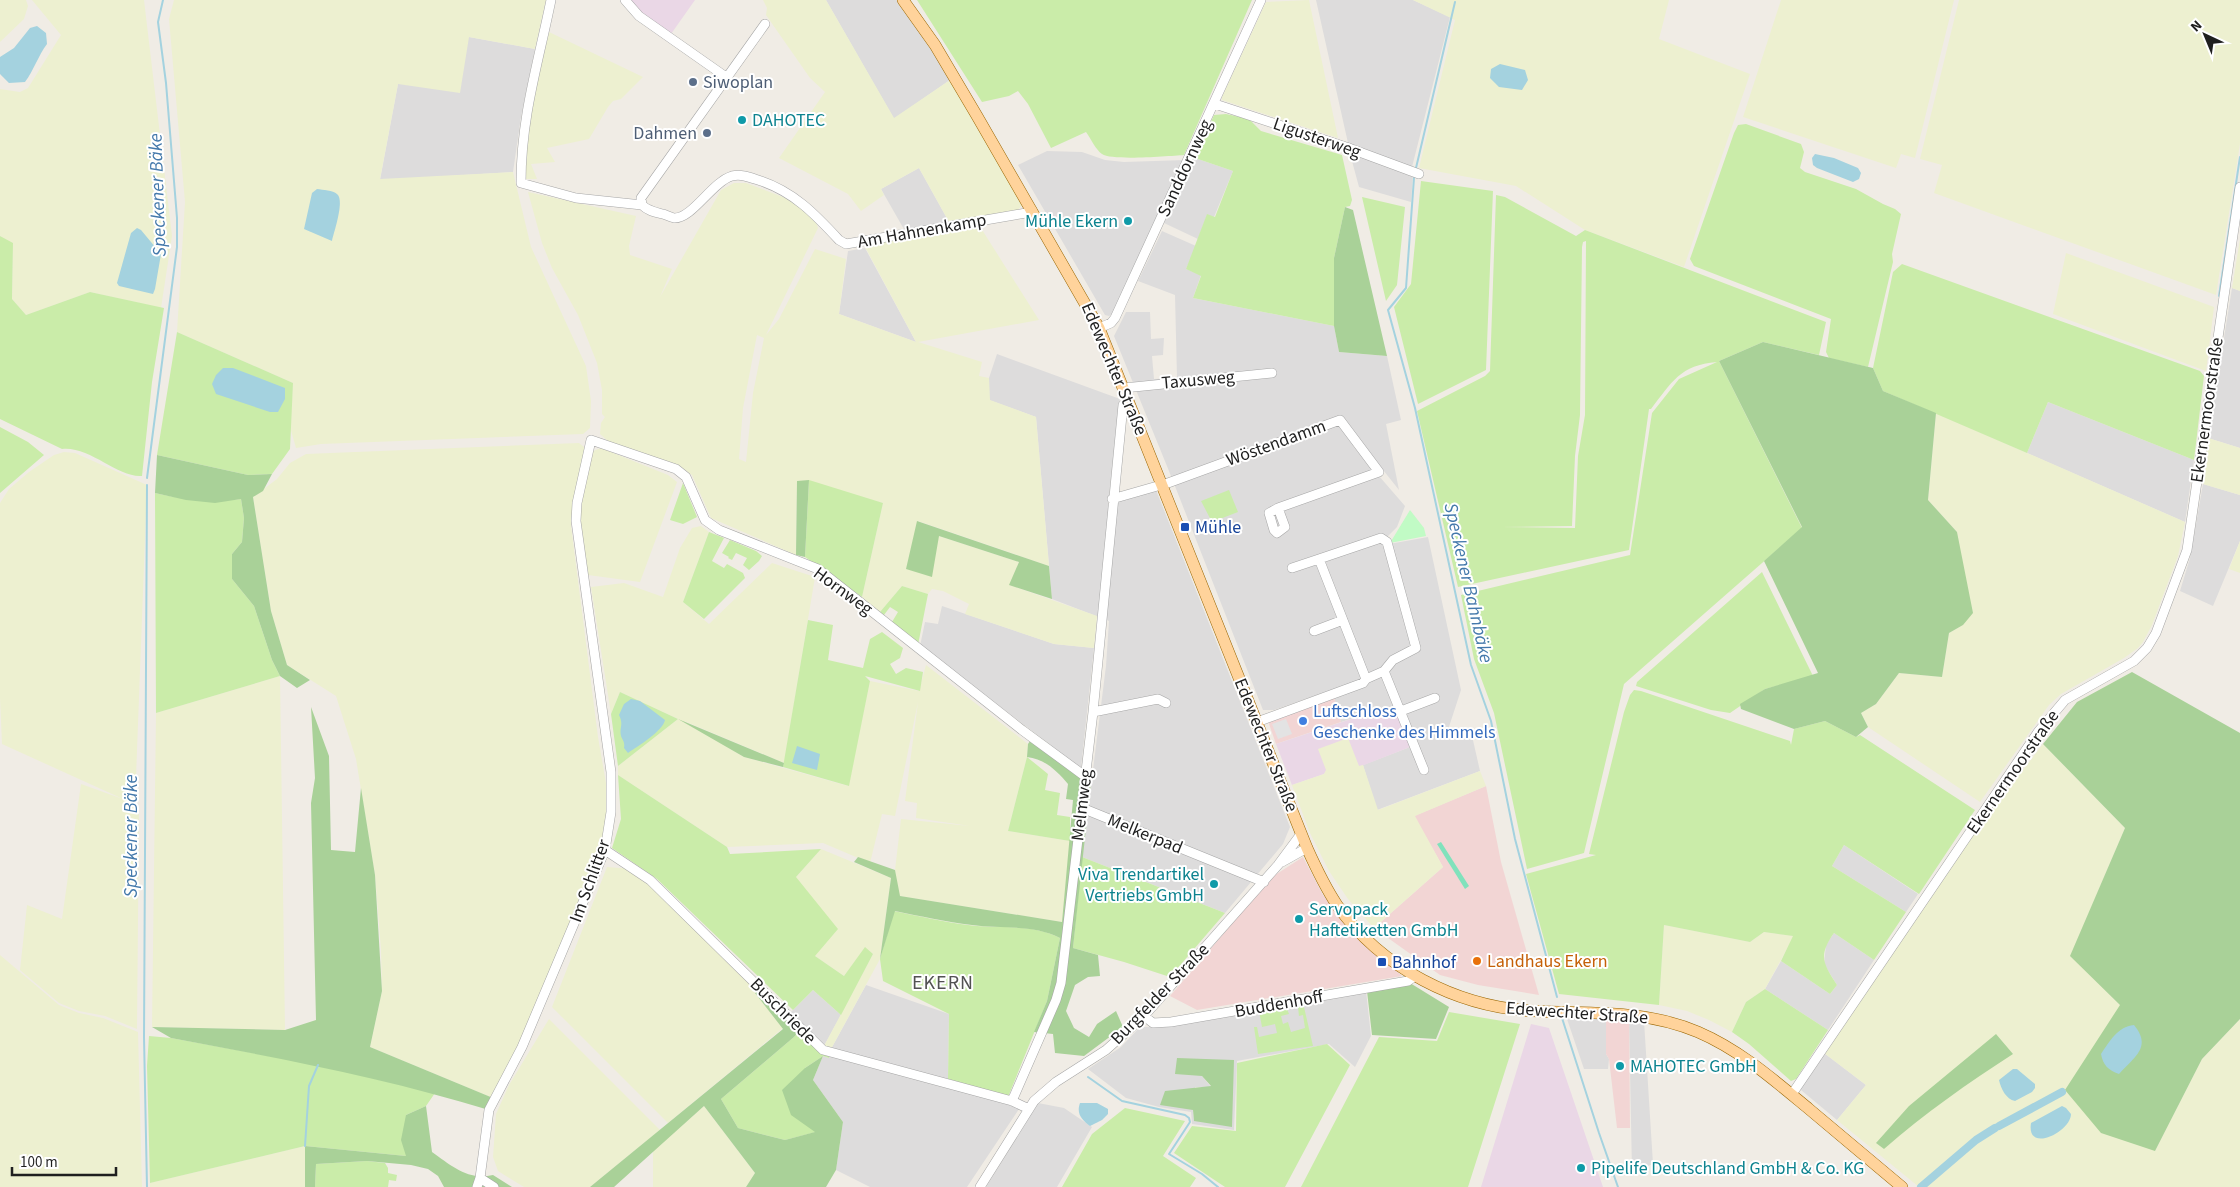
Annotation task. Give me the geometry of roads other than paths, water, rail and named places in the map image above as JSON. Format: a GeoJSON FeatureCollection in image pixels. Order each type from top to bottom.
{"type":"FeatureCollection","features":[{"type":"Feature","properties":{"kind":"main road","name":"Edewechter Straße"},"geometry":{"type":"LineString","coordinates":[[903,0],[935,45],[1099,328],[1301,834],[1327,890],[1352,923],[1385,955],[1415,976],[1459,997],[1495,1006],[1534,1011],[1625,1014],[1673,1023],[1721,1042],[1742,1055],[1792,1094],[1902,1187]]}},
{"type":"Feature","properties":{"kind":"street","name":"Am Hahnenkamp"},"geometry":{"type":"LineString","coordinates":[[551,0],[528,101],[521,152],[521,183],[576,198],[642,205],[647,210],[675,218],[685,214],[724,180],[733,176],[745,176],[768,183],[791,195],[809,208],[839,240],[846,244],[1026,213],[1032,210]]}},
{"type":"Feature","properties":{"kind":"street"},"geometry":{"type":"LineString","coordinates":[[625,0],[639,16],[726,78]]}},
{"type":"Feature","properties":{"kind":"street","name":"Sanddornweg"},"geometry":{"type":"LineString","coordinates":[[1099,328],[1110,323],[1115,318],[1261,0]]}},
{"type":"Feature","properties":{"kind":"street"},"geometry":{"type":"LineString","coordinates":[[642,205],[641,198],[765,24]]}},
{"type":"Feature","properties":{"kind":"street","name":"Ligusterweg"},"geometry":{"type":"LineString","coordinates":[[1214,104],[1346,147],[1419,174]]}},
{"type":"Feature","properties":{"kind":"street","name":"Ekernermoorstraße"},"geometry":{"type":"LineString","coordinates":[[1792,1094],[2038,732],[2064,700],[2134,661],[2147,648],[2156,632],[2187,550],[2240,187]]}},
{"type":"Feature","properties":{"kind":"street","name":"Taxusweg"},"geometry":{"type":"LineString","coordinates":[[1124,388],[1272,373]]}},
{"type":"Feature","properties":{"kind":"street","name":"Melmweg"},"geometry":{"type":"LineString","coordinates":[[1012,1101],[1056,1000],[1061,983],[1094,712],[1112,499],[1123,405]]}},
{"type":"Feature","properties":{"kind":"street","name":"Wöstendamm"},"geometry":{"type":"LineString","coordinates":[[1162,485],[1340,420],[1379,472],[1278,508]]}},
{"type":"Feature","properties":{"kind":"street","name":"Hornweg"},"geometry":{"type":"LineString","coordinates":[[591,440],[676,469],[686,477],[705,520],[719,530],[818,570],[1022,730],[1086,777]]}},
{"type":"Feature","properties":{"kind":"street","name":"Im Schlitter"},"geometry":{"type":"LineString","coordinates":[[478,1183],[489,1110],[522,1048],[605,850],[611,812],[611,772],[576,521],[577,503],[591,440]]}},
{"type":"Feature","properties":{"kind":"street"},"geometry":{"type":"LineString","coordinates":[[1112,499],[1162,485]]}},
{"type":"Feature","properties":{"kind":"street"},"geometry":{"type":"LineString","coordinates":[[1257,722],[1363,683],[1366,679],[1384,671],[1393,660],[1416,648],[1416,642],[1386,542],[1381,538],[1292,568]]}},
{"type":"Feature","properties":{"kind":"street"},"geometry":{"type":"LineString","coordinates":[[1319,559],[1366,679]]}},
{"type":"Feature","properties":{"kind":"street"},"geometry":{"type":"LineString","coordinates":[[1314,631],[1343,620]]}},
{"type":"Feature","properties":{"kind":"street"},"geometry":{"type":"LineString","coordinates":[[1384,671],[1424,770]]}},
{"type":"Feature","properties":{"kind":"street"},"geometry":{"type":"LineString","coordinates":[[1401,711],[1435,698]]}},
{"type":"Feature","properties":{"kind":"street"},"geometry":{"type":"LineString","coordinates":[[1094,712],[1158,699],[1166,703]]}},
{"type":"Feature","properties":{"kind":"street","name":"Melkerpad"},"geometry":{"type":"LineString","coordinates":[[1082,808],[1264,882]]}},
{"type":"Feature","properties":{"kind":"street","name":"Burgfelder Straße"},"geometry":{"type":"LineString","coordinates":[[980,1187],[1029,1109],[1048,1088],[1106,1050],[1144,1016],[1264,882],[1301,834]]}},
{"type":"Feature","properties":{"kind":"street","name":"Burgfelder Straße"},"geometry":{"type":"LineString","coordinates":[[1280,863],[1307,848]]}},
{"type":"Feature","properties":{"kind":"street","name":"Buschriede"},"geometry":{"type":"LineString","coordinates":[[605,850],[650,880],[823,1050],[1012,1101],[1029,1109]]}},
{"type":"Feature","properties":{"kind":"street","name":"Buddenhoff"},"geometry":{"type":"LineString","coordinates":[[1144,1016],[1153,1023],[1171,1022],[1408,981],[1415,976]]}},
{"type":"Feature","properties":{"kind":"street"},"geometry":{"type":"LineString","coordinates":[[478,1183],[494,1187]]}},
{"type":"Feature","properties":{"kind":"water"},"geometry":{"type":"Polygon","coordinates":[[[37,26],[46,33],[47,44],[25,82],[9,83],[0,74],[0,57],[14,48],[30,28],[37,26]]]}},
{"type":"Feature","properties":{"kind":"water"},"geometry":{"type":"Polygon","coordinates":[[[1500,64],[1525,70],[1528,80],[1522,90],[1499,87],[1490,78],[1491,69],[1500,64]]]}},
{"type":"Feature","properties":{"kind":"water"},"geometry":{"type":"Polygon","coordinates":[[[1815,154],[1834,158],[1858,168],[1861,173],[1859,179],[1853,182],[1817,168],[1813,165],[1812,158],[1815,154]]]}},
{"type":"Feature","properties":{"kind":"water"},"geometry":{"type":"Polygon","coordinates":[[[317,189],[328,190],[339,197],[337,224],[332,241],[304,229],[312,193],[317,189]]]}},
{"type":"Feature","properties":{"kind":"water"},"geometry":{"type":"Polygon","coordinates":[[[137,228],[141,230],[161,254],[153,294],[119,286],[117,283],[131,233],[137,228]]]}},
{"type":"Feature","properties":{"kind":"water"},"geometry":{"type":"Polygon","coordinates":[[[223,368],[233,368],[285,388],[285,399],[278,412],[270,412],[216,394],[212,384],[216,375],[223,368]]]}},
{"type":"Feature","properties":{"kind":"water"},"geometry":{"type":"Polygon","coordinates":[[[631,699],[640,701],[665,720],[660,729],[628,753],[624,748],[621,736],[619,715],[624,704],[631,699]]]}},
{"type":"Feature","properties":{"kind":"water"},"geometry":{"type":"Polygon","coordinates":[[[797,746],[820,754],[817,770],[792,763],[797,746]]]}},
{"type":"Feature","properties":{"kind":"water"},"geometry":{"type":"Polygon","coordinates":[[[2134,1025],[2142,1039],[2141,1045],[2136,1056],[2119,1074],[2107,1067],[2101,1054],[2118,1032],[2134,1025]]]}},
{"type":"Feature","properties":{"kind":"water"},"geometry":{"type":"Polygon","coordinates":[[[2013,1069],[2017,1069],[2035,1084],[2032,1092],[2015,1101],[2004,1093],[1999,1080],[2013,1069]]]}},
{"type":"Feature","properties":{"kind":"water"},"geometry":{"type":"Polygon","coordinates":[[[1080,1103],[1097,1103],[1108,1109],[1108,1114],[1102,1120],[1090,1126],[1080,1116],[1080,1103]]]}},
{"type":"Feature","properties":{"kind":"water"},"geometry":{"type":"Polygon","coordinates":[[[2062,1106],[2071,1114],[2069,1121],[2064,1127],[2049,1137],[2041,1139],[2035,1137],[2031,1132],[2031,1123],[2062,1106]]]}},
{"type":"Feature","properties":{"kind":"waterway","name":"Speckener Bäke"},"geometry":{"type":"LineString","coordinates":[[147,478],[177,247],[177,218],[166,83],[158,22],[163,0]]}},
{"type":"Feature","properties":{"kind":"waterway","name":"Speckener Bahnbäke"},"geometry":{"type":"LineString","coordinates":[[1416,168],[1455,2]]}},
{"type":"Feature","properties":{"kind":"waterway"},"geometry":{"type":"LineString","coordinates":[[2219,296],[2240,157]]}},
{"type":"Feature","properties":{"kind":"waterway","name":"Speckener Bahnbäke"},"geometry":{"type":"LineString","coordinates":[[1414,178],[1406,288],[1388,310],[1415,408],[1471,665],[1491,721],[1515,839],[1557,997]]}},
{"type":"Feature","properties":{"kind":"waterway","name":"Speckener Bäke"},"geometry":{"type":"LineString","coordinates":[[147,485],[144,1037],[147,1187]]}},
{"type":"Feature","properties":{"kind":"waterway","name":"Speckener Bahnbäke"},"geometry":{"type":"LineString","coordinates":[[1562,1018],[1618,1187]]}},
{"type":"Feature","properties":{"kind":"waterway"},"geometry":{"type":"LineString","coordinates":[[305,1146],[309,1086],[318,1065]]}},
{"type":"Feature","properties":{"kind":"waterway"},"geometry":{"type":"LineString","coordinates":[[1088,1077],[1122,1101],[1185,1115],[1189,1118],[1190,1122],[1169,1154],[1202,1174],[1218,1187]]}},
{"type":"Feature","properties":{"kind":"waterway"},"geometry":{"type":"LineString","coordinates":[[1999,1126],[2062,1092]]}},
{"type":"Feature","properties":{"kind":"waterway"},"geometry":{"type":"LineString","coordinates":[[1921,1187],[1976,1140],[1995,1128]]}},
{"type":"Feature","properties":{"kind":"place","name":"Siwoplan"},"geometry":{"type":"Point","coordinates":[693,82]}},
{"type":"Feature","properties":{"kind":"place","name":"DAHOTEC"},"geometry":{"type":"Point","coordinates":[742,120]}},
{"type":"Feature","properties":{"kind":"place","name":"Dahmen"},"geometry":{"type":"Point","coordinates":[707,133]}},
{"type":"Feature","properties":{"kind":"place","name":"Mühle Ekern"},"geometry":{"type":"Point","coordinates":[1128,221]}},
{"type":"Feature","properties":{"kind":"place","name":"Mühle"},"geometry":{"type":"Point","coordinates":[1185,527]}},
{"type":"Feature","properties":{"kind":"place","name":"Luftschloss Geschenke des Himmels"},"geometry":{"type":"Point","coordinates":[1303,721]}},
{"type":"Feature","properties":{"kind":"place","name":"Viva Trendartikel Vertriebs GmbH"},"geometry":{"type":"Point","coordinates":[1214,884]}},
{"type":"Feature","properties":{"kind":"place","name":"Servopack Haftetiketten GmbH"},"geometry":{"type":"Point","coordinates":[1299,919]}},
{"type":"Feature","properties":{"kind":"place","name":"Landhaus Ekern"},"geometry":{"type":"Point","coordinates":[1477,961]}},
{"type":"Feature","properties":{"kind":"place","name":"Bahnhof"},"geometry":{"type":"Point","coordinates":[1382,962]}},
{"type":"Feature","properties":{"kind":"place","name":"MAHOTEC GmbH"},"geometry":{"type":"Point","coordinates":[1620,1066]}},
{"type":"Feature","properties":{"kind":"place","name":"Pipelife Deutschland GmbH & Co. KG"},"geometry":{"type":"Point","coordinates":[1581,1168]}},
{"type":"Feature","properties":{"kind":"district","name":"EKERN"},"geometry":{"type":"Point","coordinates":[943,983]}}]}
